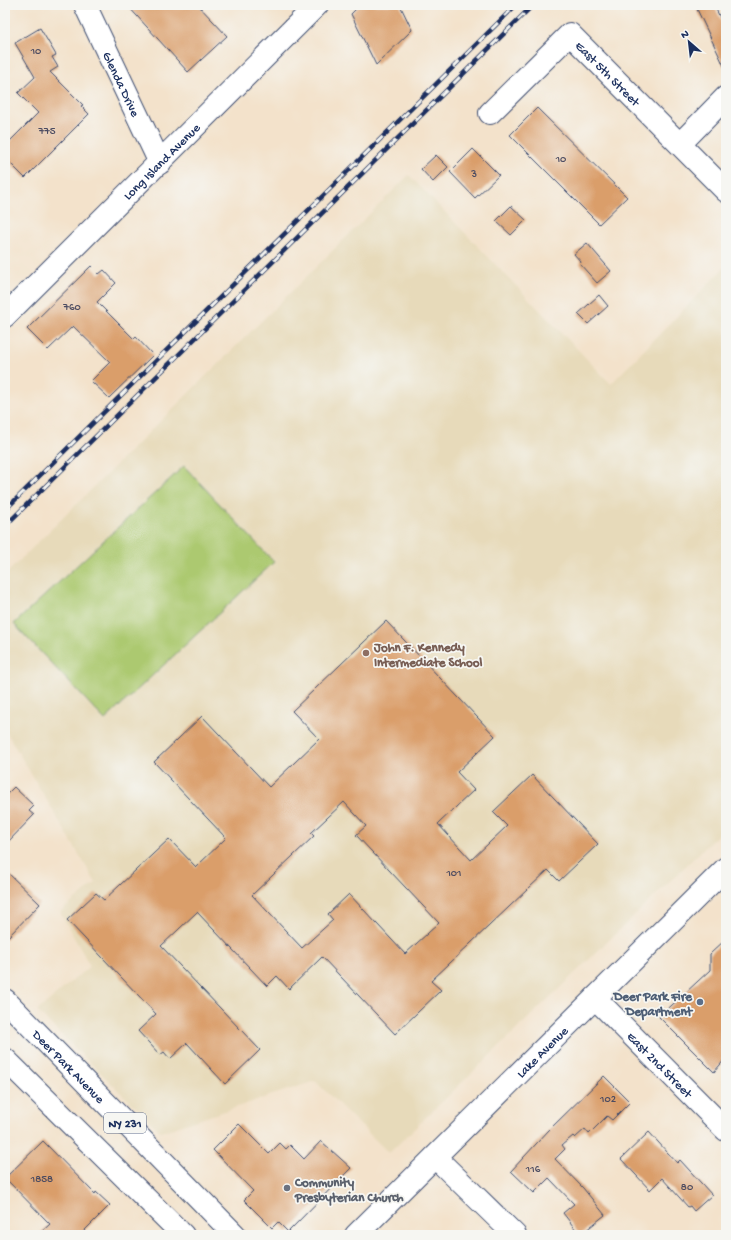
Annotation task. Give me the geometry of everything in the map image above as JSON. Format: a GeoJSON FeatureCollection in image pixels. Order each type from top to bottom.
{"type":"FeatureCollection","features":[{"type":"Feature","properties":{"kind":"street","name":"Glenda Drive"},"geometry":{"type":"LineString","coordinates":[[85,5],[160,163]]}},
{"type":"Feature","properties":{"kind":"street","name":"Long Island Avenue"},"geometry":{"type":"LineString","coordinates":[[5,316],[317,5]]}},
{"type":"Feature","properties":{"kind":"street","name":"East 5th Street"},"geometry":{"type":"LineString","coordinates":[[490,113],[570,34],[726,192]]}},
{"type":"Feature","properties":{"kind":"street"},"geometry":{"type":"LineString","coordinates":[[680,144],[726,97]]}},
{"type":"Feature","properties":{"kind":"street","name":"Lake Avenue"},"geometry":{"type":"LineString","coordinates":[[356,1235],[726,868]]}},
{"type":"Feature","properties":{"kind":"street","name":"East 2nd Street"},"geometry":{"type":"LineString","coordinates":[[595,998],[726,1130]]}},
{"type":"Feature","properties":{"kind":"street","name":"Deer Park Avenue"},"geometry":{"type":"LineString","coordinates":[[5,1000],[235,1235]]}},
{"type":"Feature","properties":{"kind":"street","name":"NY 231"},"geometry":{"type":"LineString","coordinates":[[5,1059],[183,1235]]}},
{"type":"Feature","properties":{"kind":"street"},"geometry":{"type":"LineString","coordinates":[[435,1157],[515,1235]]}},
{"type":"Feature","properties":{"kind":"shaded area","name":"John F. Kennedy Intermediate School"},"geometry":{"type":"Polygon","coordinates":[[[409,175],[611,384],[726,266],[726,827],[389,1153],[315,1081],[161,1132],[37,1011],[90,966],[60,912],[96,883],[5,730],[5,575],[409,175]]]}},
{"type":"Feature","properties":{"kind":"green space"},"geometry":{"type":"Polygon","coordinates":[[[184,466],[274,562],[105,720],[14,624],[184,466]]]}},
{"type":"Feature","properties":{"kind":"building"},"geometry":{"type":"Polygon","coordinates":[[[127,5],[198,5],[227,36],[188,72],[127,5]]]}},
{"type":"Feature","properties":{"kind":"building"},"geometry":{"type":"Polygon","coordinates":[[[360,5],[400,5],[412,30],[376,65],[351,14],[360,5]]]}},
{"type":"Feature","properties":{"kind":"building"},"geometry":{"type":"Polygon","coordinates":[[[695,5],[714,5],[726,30],[726,70],[695,5]]]}},
{"type":"Feature","properties":{"kind":"building"},"geometry":{"type":"Polygon","coordinates":[[[40,28],[56,55],[52,57],[58,67],[50,72],[83,105],[81,106],[89,114],[25,178],[5,158],[5,146],[38,113],[18,93],[35,77],[15,43],[40,28]]]}},
{"type":"Feature","properties":{"kind":"building"},"geometry":{"type":"Polygon","coordinates":[[[537,108],[627,197],[599,224],[510,135],[537,108]]]}},
{"type":"Feature","properties":{"kind":"building"},"geometry":{"type":"Polygon","coordinates":[[[473,149],[499,175],[475,198],[450,172],[473,149]]]}},
{"type":"Feature","properties":{"kind":"building"},"geometry":{"type":"Polygon","coordinates":[[[436,155],[448,167],[433,182],[421,169],[436,155]]]}},
{"type":"Feature","properties":{"kind":"building"},"geometry":{"type":"Polygon","coordinates":[[[511,206],[526,220],[511,235],[496,221],[511,206]]]}},
{"type":"Feature","properties":{"kind":"building"},"geometry":{"type":"Polygon","coordinates":[[[587,243],[611,271],[597,283],[580,264],[581,262],[574,254],[587,243]]]}},
{"type":"Feature","properties":{"kind":"building"},"geometry":{"type":"Polygon","coordinates":[[[91,266],[99,274],[104,270],[116,283],[97,302],[134,339],[136,337],[153,355],[109,398],[91,381],[110,362],[73,326],[48,350],[27,329],[91,266]]]}},
{"type":"Feature","properties":{"kind":"building"},"geometry":{"type":"Polygon","coordinates":[[[599,295],[608,306],[588,324],[578,314],[599,295]]]}},
{"type":"Feature","properties":{"kind":"building"},"geometry":{"type":"Polygon","coordinates":[[[386,621],[495,736],[457,772],[474,790],[438,824],[471,860],[507,826],[493,812],[532,775],[598,844],[559,881],[548,870],[431,981],[441,990],[395,1034],[322,957],[289,989],[277,976],[267,986],[197,912],[161,946],[260,1050],[225,1084],[187,1043],[170,1059],[164,1052],[160,1055],[138,1031],[156,1014],[67,920],[96,893],[104,900],[169,839],[196,867],[226,838],[154,762],[202,716],[269,787],[319,739],[292,711],[386,621]],[[344,802],[311,833],[314,836],[252,895],[302,948],[333,920],[328,914],[349,894],[405,954],[439,923],[356,835],[366,826],[344,802]]]}},
{"type":"Feature","properties":{"kind":"building"},"geometry":{"type":"Polygon","coordinates":[[[14,787],[34,806],[29,811],[34,815],[5,845],[5,796],[14,787]]]}},
{"type":"Feature","properties":{"kind":"building"},"geometry":{"type":"Polygon","coordinates":[[[5,870],[40,904],[5,940],[5,870]]]}},
{"type":"Feature","properties":{"kind":"building","name":"Deer Park Fire Department"},"geometry":{"type":"Polygon","coordinates":[[[726,939],[726,1058],[714,1072],[659,1017],[710,970],[710,954],[726,939]]]}},
{"type":"Feature","properties":{"kind":"building"},"geometry":{"type":"Polygon","coordinates":[[[604,1076],[630,1102],[612,1120],[607,1116],[589,1134],[585,1129],[575,1138],[573,1136],[562,1145],[565,1149],[555,1159],[583,1188],[605,1215],[580,1235],[563,1213],[574,1204],[549,1178],[534,1193],[511,1171],[549,1130],[604,1076]]]}},
{"type":"Feature","properties":{"kind":"building"},"geometry":{"type":"Polygon","coordinates":[[[239,1124],[269,1154],[280,1143],[286,1149],[290,1145],[304,1159],[321,1141],[351,1168],[288,1232],[278,1222],[272,1228],[244,1200],[253,1191],[213,1150],[239,1124]]]}},
{"type":"Feature","properties":{"kind":"building"},"geometry":{"type":"Polygon","coordinates":[[[649,1132],[677,1163],[680,1160],[712,1195],[694,1211],[690,1206],[688,1207],[662,1178],[650,1190],[621,1159],[649,1132]]]}},
{"type":"Feature","properties":{"kind":"building"},"geometry":{"type":"Polygon","coordinates":[[[43,1141],[95,1194],[96,1192],[110,1205],[80,1235],[38,1235],[50,1224],[5,1178],[43,1141]]]}},
{"type":"Feature","properties":{"kind":"railway"},"geometry":{"type":"LineString","coordinates":[[5,510],[516,5]]}},
{"type":"Feature","properties":{"kind":"railway"},"geometry":{"type":"LineString","coordinates":[[5,526],[533,5]]}},
{"type":"Feature","properties":{"kind":"place","name":"John F. Kennedy Intermediate School"},"geometry":{"type":"Point","coordinates":[366,653]}},
{"type":"Feature","properties":{"kind":"place","name":"Deer Park Fire Department"},"geometry":{"type":"Point","coordinates":[700,1002]}},
{"type":"Feature","properties":{"kind":"place","name":"Community Presbyterian Church"},"geometry":{"type":"Point","coordinates":[287,1188]}}]}
